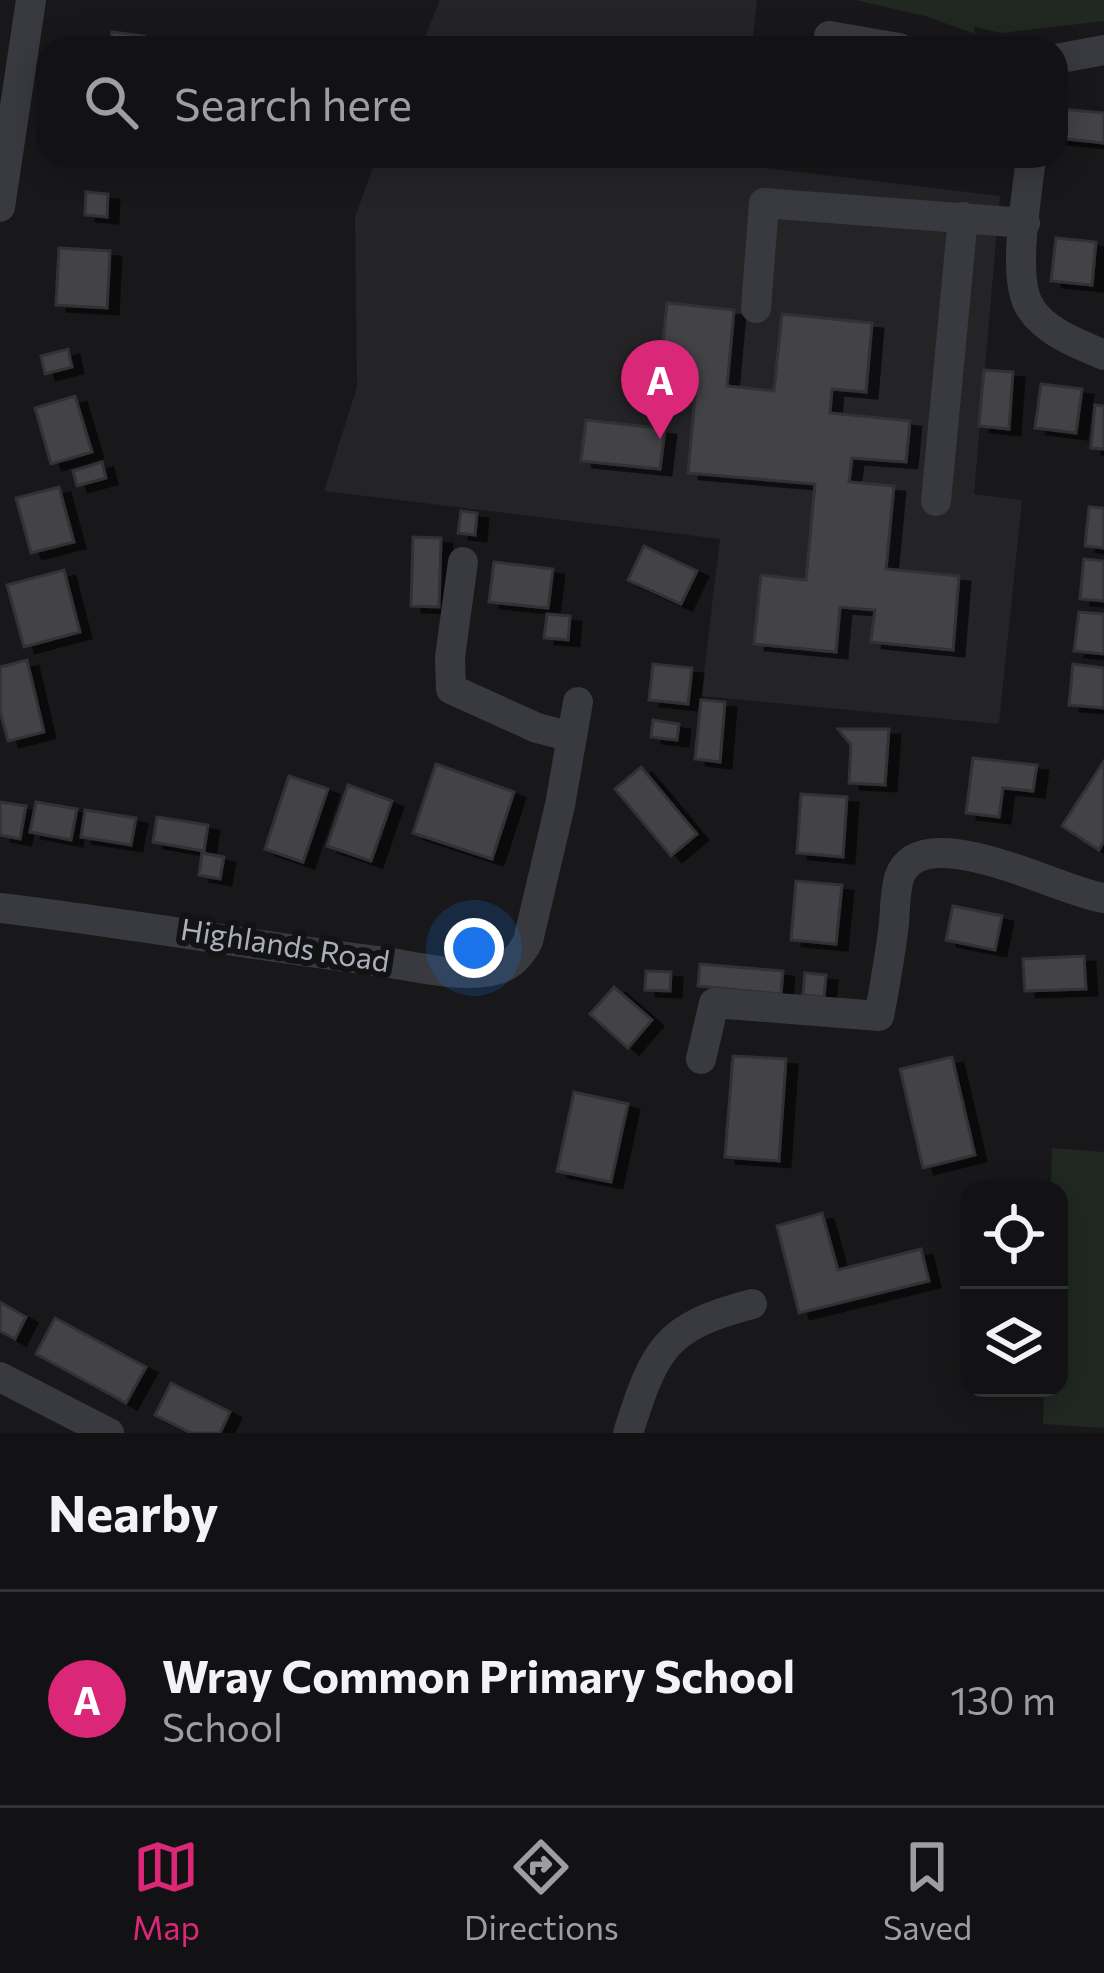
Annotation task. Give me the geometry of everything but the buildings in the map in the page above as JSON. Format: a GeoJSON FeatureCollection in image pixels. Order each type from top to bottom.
{"type":"FeatureCollection","features":[{"type":"Feature","properties":{"kind":"street"},"geometry":{"type":"LineString","coordinates":[[0,207],[31,0]]}},
{"type":"Feature","properties":{"kind":"street"},"geometry":{"type":"LineString","coordinates":[[1068,57],[1104,50]]}},
{"type":"Feature","properties":{"kind":"street"},"geometry":{"type":"LineString","coordinates":[[1030,168],[1021,279],[1031,310],[1045,324],[1104,355]]}},
{"type":"Feature","properties":{"kind":"street"},"geometry":{"type":"LineString","coordinates":[[755,308],[764,202],[1025,223]]}},
{"type":"Feature","properties":{"kind":"street"},"geometry":{"type":"LineString","coordinates":[[936,502],[963,217]]}},
{"type":"Feature","properties":{"kind":"street"},"geometry":{"type":"LineString","coordinates":[[463,562],[450,657],[452,689],[537,728],[572,737]]}},
{"type":"Feature","properties":{"kind":"street","name":"Highlands Road"},"geometry":{"type":"LineString","coordinates":[[0,908],[352,958],[465,972],[497,970],[519,958],[528,940],[578,702]]}},
{"type":"Feature","properties":{"kind":"street"},"geometry":{"type":"LineString","coordinates":[[701,1059],[714,1003],[879,1016],[898,881],[911,860],[930,852],[1020,868],[1073,892],[1104,898]]}},
{"type":"Feature","properties":{"kind":"street"},"geometry":{"type":"LineString","coordinates":[[628,1433],[655,1360],[679,1334],[702,1317],[752,1304]]}},
{"type":"Feature","properties":{"kind":"street"},"geometry":{"type":"LineString","coordinates":[[0,1377],[109,1433]]}},
{"type":"Feature","properties":{"kind":"shaded area"},"geometry":{"type":"Polygon","coordinates":[[[440,0],[757,0],[753,36],[425,36],[440,0]]]}},
{"type":"Feature","properties":{"kind":"shaded area"},"geometry":{"type":"Polygon","coordinates":[[[855,0],[1104,0],[1104,21],[1001,33],[974,27],[975,34],[925,16],[855,0]]]}},
{"type":"Feature","properties":{"kind":"shaded area"},"geometry":{"type":"Polygon","coordinates":[[[373,168],[766,168],[1000,196],[974,494],[1022,500],[999,724],[701,696],[720,539],[324,491],[357,387],[355,217],[373,168]]]}},
{"type":"Feature","properties":{"kind":"shaded area"},"geometry":{"type":"Polygon","coordinates":[[[1052,1148],[1104,1152],[1104,1428],[1043,1424],[1044,1397],[1068,1397],[1068,1181],[1051,1181],[1052,1148]]]}},
{"type":"Feature","properties":{"kind":"place","name":"Wray Common Primary School"},"geometry":{"type":"Point","coordinates":[660,439]}}]}
